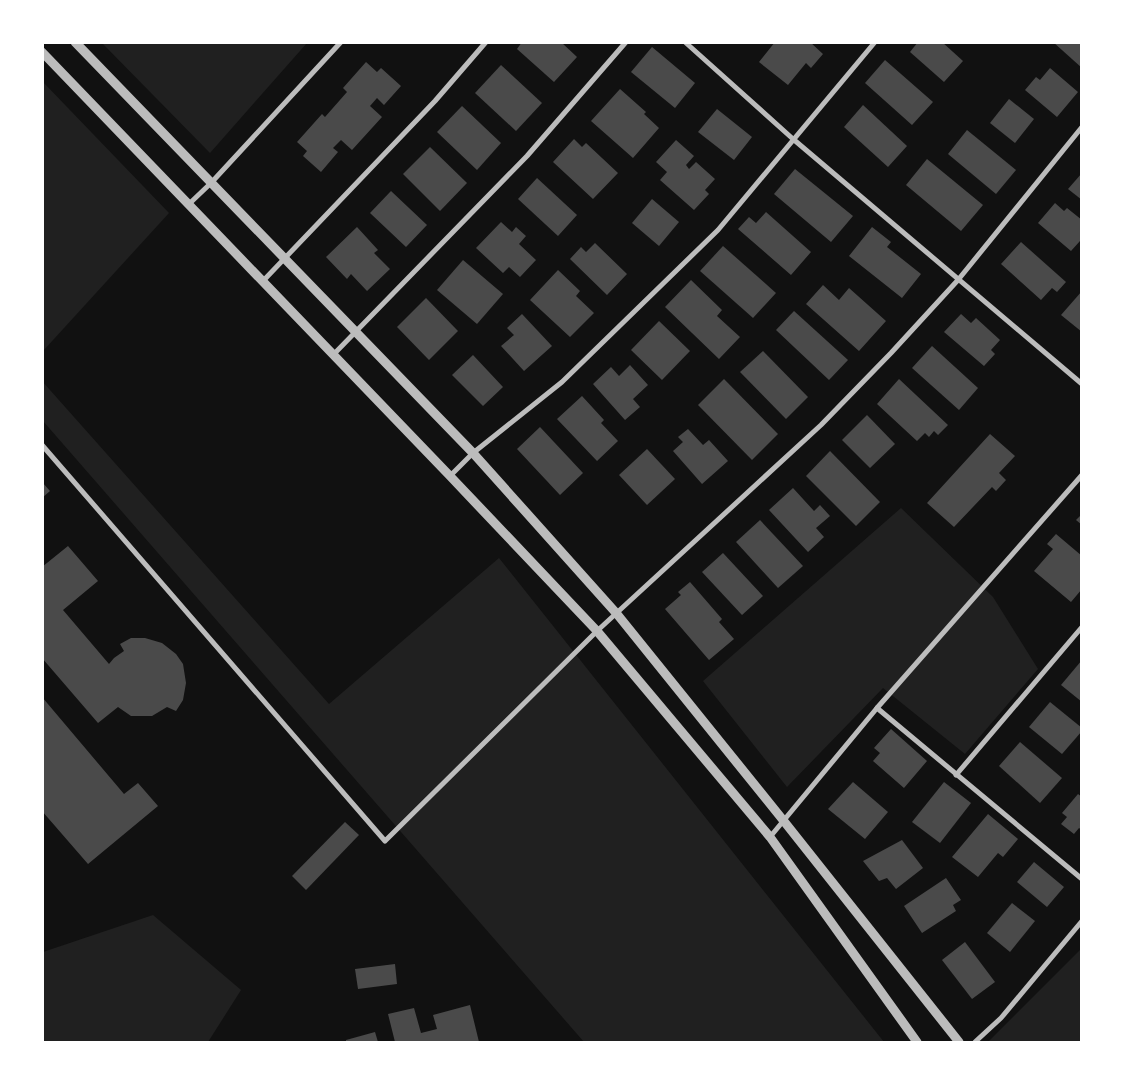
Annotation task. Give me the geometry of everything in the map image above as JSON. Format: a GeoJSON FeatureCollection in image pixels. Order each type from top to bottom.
{"type":"FeatureCollection","features":[{"type":"Feature","properties":{"kind":"street"},"geometry":{"type":"LineString","coordinates":[[75,42],[473,453],[617,614],[958,1042]]}},
{"type":"Feature","properties":{"kind":"street"},"geometry":{"type":"LineString","coordinates":[[189,204],[341,42]]}},
{"type":"Feature","properties":{"kind":"street"},"geometry":{"type":"LineString","coordinates":[[263,281],[435,101],[486,42]]}},
{"type":"Feature","properties":{"kind":"street"},"geometry":{"type":"LineString","coordinates":[[333,355],[527,156],[626,42]]}},
{"type":"Feature","properties":{"kind":"street"},"geometry":{"type":"LineString","coordinates":[[685,42],[793,139],[1082,384]]}},
{"type":"Feature","properties":{"kind":"street"},"geometry":{"type":"LineString","coordinates":[[450,476],[473,453],[562,382],[718,230],[875,42]]}},
{"type":"Feature","properties":{"kind":"street"},"geometry":{"type":"LineString","coordinates":[[42,52],[450,476],[596,631],[770,837],[917,1042]]}},
{"type":"Feature","properties":{"kind":"street"},"geometry":{"type":"LineString","coordinates":[[42,445],[385,841],[596,631],[617,614],[821,425],[958,280],[1082,127]]}},
{"type":"Feature","properties":{"kind":"street"},"geometry":{"type":"LineString","coordinates":[[770,837],[878,708],[1082,475]]}},
{"type":"Feature","properties":{"kind":"street"},"geometry":{"type":"LineString","coordinates":[[956,775],[1082,627]]}},
{"type":"Feature","properties":{"kind":"street"},"geometry":{"type":"LineString","coordinates":[[878,708],[1082,879]]}},
{"type":"Feature","properties":{"kind":"street"},"geometry":{"type":"LineString","coordinates":[[975,1042],[1001,1018],[1082,921]]}},
{"type":"Feature","properties":{"kind":"shaded area"},"geometry":{"type":"Polygon","coordinates":[[[102,43],[307,43],[210,153],[102,43]]]}},
{"type":"Feature","properties":{"kind":"shaded area"},"geometry":{"type":"Polygon","coordinates":[[[42,81],[169,213],[43,351],[42,351],[42,81]]]}},
{"type":"Feature","properties":{"kind":"shaded area"},"geometry":{"type":"Polygon","coordinates":[[[42,381],[329,704],[499,558],[884,1042],[584,1042],[43,421],[42,381]]]}},
{"type":"Feature","properties":{"kind":"shaded area"},"geometry":{"type":"Polygon","coordinates":[[[901,508],[993,597],[1038,669],[965,754],[883,688],[787,787],[703,681],[901,508]]]}},
{"type":"Feature","properties":{"kind":"shaded area"},"geometry":{"type":"Polygon","coordinates":[[[153,915],[241,990],[208,1042],[43,1042],[43,952],[153,915]]]}},
{"type":"Feature","properties":{"kind":"shaded area"},"geometry":{"type":"Polygon","coordinates":[[[1081,949],[1081,1042],[988,1042],[1081,949]]]}},
{"type":"Feature","properties":{"kind":"building"},"geometry":{"type":"Polygon","coordinates":[[[522,42],[561,42],[577,57],[554,82],[517,49],[522,42]]]}},
{"type":"Feature","properties":{"kind":"building"},"geometry":{"type":"Polygon","coordinates":[[[775,42],[810,42],[823,54],[811,68],[806,63],[788,85],[759,62],[775,42]]]}},
{"type":"Feature","properties":{"kind":"building"},"geometry":{"type":"Polygon","coordinates":[[[918,42],[942,42],[963,61],[944,82],[910,52],[918,42]]]}},
{"type":"Feature","properties":{"kind":"building"},"geometry":{"type":"Polygon","coordinates":[[[1053,42],[1082,42],[1082,68],[1053,42]]]}},
{"type":"Feature","properties":{"kind":"building"},"geometry":{"type":"Polygon","coordinates":[[[652,47],[695,83],[675,108],[631,72],[652,47]]]}},
{"type":"Feature","properties":{"kind":"building"},"geometry":{"type":"Polygon","coordinates":[[[885,60],[933,102],[912,125],[865,83],[885,60]]]}},
{"type":"Feature","properties":{"kind":"building"},"geometry":{"type":"Polygon","coordinates":[[[366,62],[377,72],[381,68],[401,86],[384,105],[377,98],[370,106],[382,117],[352,150],[341,140],[333,148],[338,152],[321,172],[303,156],[307,151],[297,142],[322,114],[325,117],[347,92],[343,88],[366,62]]]}},
{"type":"Feature","properties":{"kind":"building"},"geometry":{"type":"Polygon","coordinates":[[[501,65],[542,103],[516,131],[475,93],[501,65]]]}},
{"type":"Feature","properties":{"kind":"building"},"geometry":{"type":"Polygon","coordinates":[[[1050,68],[1078,92],[1057,117],[1025,90],[1036,77],[1040,80],[1050,68]]]}},
{"type":"Feature","properties":{"kind":"building"},"geometry":{"type":"Polygon","coordinates":[[[620,89],[646,112],[644,114],[659,128],[633,158],[591,121],[620,89]]]}},
{"type":"Feature","properties":{"kind":"building"},"geometry":{"type":"Polygon","coordinates":[[[1009,99],[1034,119],[1015,143],[990,123],[1009,99]]]}},
{"type":"Feature","properties":{"kind":"building"},"geometry":{"type":"Polygon","coordinates":[[[863,105],[907,146],[888,167],[844,127],[863,105]]]}},
{"type":"Feature","properties":{"kind":"building"},"geometry":{"type":"Polygon","coordinates":[[[462,106],[501,143],[477,170],[437,132],[462,106]]]}},
{"type":"Feature","properties":{"kind":"building"},"geometry":{"type":"Polygon","coordinates":[[[717,109],[752,137],[734,160],[698,132],[717,109]]]}},
{"type":"Feature","properties":{"kind":"building"},"geometry":{"type":"Polygon","coordinates":[[[967,130],[1016,170],[996,194],[948,154],[967,130]]]}},
{"type":"Feature","properties":{"kind":"building"},"geometry":{"type":"Polygon","coordinates":[[[574,139],[582,147],[586,143],[618,173],[593,199],[553,162],[574,139]]]}},
{"type":"Feature","properties":{"kind":"building"},"geometry":{"type":"Polygon","coordinates":[[[676,140],[694,156],[686,165],[689,169],[696,162],[715,179],[705,190],[709,194],[694,210],[660,180],[667,172],[656,162],[676,140]]]}},
{"type":"Feature","properties":{"kind":"building"},"geometry":{"type":"Polygon","coordinates":[[[430,147],[467,183],[440,211],[403,174],[430,147]]]}},
{"type":"Feature","properties":{"kind":"building"},"geometry":{"type":"Polygon","coordinates":[[[927,159],[983,205],[961,231],[906,185],[927,159]]]}},
{"type":"Feature","properties":{"kind":"building"},"geometry":{"type":"Polygon","coordinates":[[[795,169],[853,216],[831,242],[774,194],[795,169]]]}},
{"type":"Feature","properties":{"kind":"building"},"geometry":{"type":"Polygon","coordinates":[[[1082,173],[1082,200],[1068,189],[1082,173]]]}},
{"type":"Feature","properties":{"kind":"building"},"geometry":{"type":"Polygon","coordinates":[[[537,178],[577,215],[558,236],[518,199],[537,178]]]}},
{"type":"Feature","properties":{"kind":"building"},"geometry":{"type":"Polygon","coordinates":[[[391,191],[427,225],[406,247],[370,213],[391,191]]]}},
{"type":"Feature","properties":{"kind":"building"},"geometry":{"type":"Polygon","coordinates":[[[652,199],[679,222],[659,246],[632,223],[652,199]]]}},
{"type":"Feature","properties":{"kind":"building"},"geometry":{"type":"Polygon","coordinates":[[[1055,203],[1064,211],[1067,208],[1082,220],[1082,242],[1080,241],[1071,251],[1038,223],[1055,203]]]}},
{"type":"Feature","properties":{"kind":"building"},"geometry":{"type":"Polygon","coordinates":[[[766,212],[811,252],[791,275],[738,229],[749,217],[756,223],[766,212]]]}},
{"type":"Feature","properties":{"kind":"building"},"geometry":{"type":"Polygon","coordinates":[[[501,222],[512,232],[516,227],[526,236],[519,244],[536,260],[520,277],[509,267],[503,273],[476,248],[501,222]]]}},
{"type":"Feature","properties":{"kind":"building"},"geometry":{"type":"Polygon","coordinates":[[[357,227],[378,250],[374,253],[390,269],[367,291],[351,274],[347,279],[326,257],[357,227]]]}},
{"type":"Feature","properties":{"kind":"building"},"geometry":{"type":"Polygon","coordinates":[[[872,227],[891,242],[887,247],[921,274],[902,298],[849,256],[872,227]]]}},
{"type":"Feature","properties":{"kind":"building"},"geometry":{"type":"Polygon","coordinates":[[[1021,242],[1066,282],[1057,292],[1052,288],[1041,300],[1001,264],[1021,242]]]}},
{"type":"Feature","properties":{"kind":"building"},"geometry":{"type":"Polygon","coordinates":[[[595,243],[627,274],[607,295],[570,259],[581,247],[586,252],[595,243]]]}},
{"type":"Feature","properties":{"kind":"building"},"geometry":{"type":"Polygon","coordinates":[[[723,246],[776,293],[753,318],[700,271],[723,246]]]}},
{"type":"Feature","properties":{"kind":"building"},"geometry":{"type":"Polygon","coordinates":[[[463,260],[503,294],[477,324],[437,290],[463,260]]]}},
{"type":"Feature","properties":{"kind":"building"},"geometry":{"type":"Polygon","coordinates":[[[558,270],[580,291],[576,296],[594,313],[570,337],[530,300],[558,270]]]}},
{"type":"Feature","properties":{"kind":"building"},"geometry":{"type":"Polygon","coordinates":[[[691,280],[722,310],[717,316],[740,337],[719,359],[665,307],[691,280]]]}},
{"type":"Feature","properties":{"kind":"building"},"geometry":{"type":"Polygon","coordinates":[[[823,285],[839,300],[849,288],[886,321],[859,351],[806,304],[823,285]]]}},
{"type":"Feature","properties":{"kind":"building"},"geometry":{"type":"Polygon","coordinates":[[[1082,291],[1082,332],[1061,315],[1082,291]]]}},
{"type":"Feature","properties":{"kind":"building"},"geometry":{"type":"Polygon","coordinates":[[[426,298],[458,331],[429,360],[397,327],[426,298]]]}},
{"type":"Feature","properties":{"kind":"building"},"geometry":{"type":"Polygon","coordinates":[[[794,311],[848,360],[829,380],[776,330],[794,311]]]}},
{"type":"Feature","properties":{"kind":"building"},"geometry":{"type":"Polygon","coordinates":[[[522,314],[552,346],[524,371],[501,346],[514,335],[507,328],[522,314]]]}},
{"type":"Feature","properties":{"kind":"building"},"geometry":{"type":"Polygon","coordinates":[[[961,314],[971,323],[976,318],[1000,340],[991,350],[995,354],[984,366],[944,332],[961,314]]]}},
{"type":"Feature","properties":{"kind":"building"},"geometry":{"type":"Polygon","coordinates":[[[659,321],[690,351],[662,380],[631,350],[659,321]]]}},
{"type":"Feature","properties":{"kind":"building"},"geometry":{"type":"Polygon","coordinates":[[[932,346],[978,388],[959,410],[912,368],[932,346]]]}},
{"type":"Feature","properties":{"kind":"building"},"geometry":{"type":"Polygon","coordinates":[[[763,351],[808,397],[786,419],[740,372],[763,351]]]}},
{"type":"Feature","properties":{"kind":"building"},"geometry":{"type":"Polygon","coordinates":[[[473,355],[503,387],[483,406],[452,375],[473,355]]]}},
{"type":"Feature","properties":{"kind":"building"},"geometry":{"type":"Polygon","coordinates":[[[630,365],[648,385],[633,399],[640,407],[625,420],[593,384],[611,367],[619,376],[630,365]]]}},
{"type":"Feature","properties":{"kind":"building"},"geometry":{"type":"Polygon","coordinates":[[[724,379],[778,434],[752,460],[698,405],[724,379]]]}},
{"type":"Feature","properties":{"kind":"building"},"geometry":{"type":"Polygon","coordinates":[[[899,379],[948,425],[938,435],[934,431],[929,437],[925,433],[917,441],[877,404],[899,379]]]}},
{"type":"Feature","properties":{"kind":"building"},"geometry":{"type":"Polygon","coordinates":[[[582,396],[604,420],[601,423],[618,441],[597,461],[557,419],[582,396]]]}},
{"type":"Feature","properties":{"kind":"building"},"geometry":{"type":"Polygon","coordinates":[[[867,415],[895,444],[870,468],[842,440],[867,415]]]}},
{"type":"Feature","properties":{"kind":"building"},"geometry":{"type":"Polygon","coordinates":[[[540,427],[583,473],[560,495],[517,449],[540,427]]]}},
{"type":"Feature","properties":{"kind":"building"},"geometry":{"type":"Polygon","coordinates":[[[688,429],[703,445],[709,440],[728,461],[702,484],[673,451],[683,442],[678,437],[688,429]]]}},
{"type":"Feature","properties":{"kind":"building"},"geometry":{"type":"Polygon","coordinates":[[[990,434],[1015,456],[999,473],[1006,480],[996,491],[992,487],[954,527],[927,503],[990,434]]]}},
{"type":"Feature","properties":{"kind":"building"},"geometry":{"type":"Polygon","coordinates":[[[647,449],[675,479],[647,505],[619,475],[647,449]]]}},
{"type":"Feature","properties":{"kind":"building"},"geometry":{"type":"Polygon","coordinates":[[[830,451],[880,502],[856,526],[806,476],[830,451]]]}},
{"type":"Feature","properties":{"kind":"building"},"geometry":{"type":"Polygon","coordinates":[[[42,482],[50,491],[42,498],[42,482]]]}},
{"type":"Feature","properties":{"kind":"building"},"geometry":{"type":"Polygon","coordinates":[[[793,488],[814,511],[820,505],[830,516],[816,528],[824,537],[808,552],[769,510],[793,488]]]}},
{"type":"Feature","properties":{"kind":"building"},"geometry":{"type":"Polygon","coordinates":[[[1082,514],[1082,525],[1076,520],[1082,514]]]}},
{"type":"Feature","properties":{"kind":"building"},"geometry":{"type":"Polygon","coordinates":[[[760,520],[803,566],[778,588],[736,542],[760,520]]]}},
{"type":"Feature","properties":{"kind":"building"},"geometry":{"type":"Polygon","coordinates":[[[1056,534],[1082,556],[1082,589],[1071,602],[1034,571],[1053,549],[1047,544],[1056,534]]]}},
{"type":"Feature","properties":{"kind":"building"},"geometry":{"type":"Polygon","coordinates":[[[68,546],[98,581],[63,610],[109,664],[124,651],[120,644],[131,638],[145,638],[162,643],[176,654],[183,664],[186,683],[183,700],[176,711],[167,707],[152,716],[131,716],[118,707],[98,723],[42,658],[42,567],[68,546]]]}},
{"type":"Feature","properties":{"kind":"building"},"geometry":{"type":"Polygon","coordinates":[[[723,553],[763,596],[742,615],[702,572],[723,553]]]}},
{"type":"Feature","properties":{"kind":"building"},"geometry":{"type":"Polygon","coordinates":[[[690,582],[722,619],[719,622],[734,639],[709,660],[665,609],[681,595],[678,592],[690,582]]]}},
{"type":"Feature","properties":{"kind":"building"},"geometry":{"type":"Polygon","coordinates":[[[1082,660],[1082,702],[1061,685],[1082,660]]]}},
{"type":"Feature","properties":{"kind":"building"},"geometry":{"type":"Polygon","coordinates":[[[42,697],[124,794],[138,783],[158,806],[88,864],[42,811],[42,697]]]}},
{"type":"Feature","properties":{"kind":"building"},"geometry":{"type":"Polygon","coordinates":[[[1050,702],[1082,728],[1082,731],[1062,754],[1029,727],[1050,702]]]}},
{"type":"Feature","properties":{"kind":"building"},"geometry":{"type":"Polygon","coordinates":[[[891,729],[927,761],[904,788],[873,761],[880,753],[874,748],[891,729]]]}},
{"type":"Feature","properties":{"kind":"building"},"geometry":{"type":"Polygon","coordinates":[[[1020,742],[1062,778],[1040,803],[999,766],[1020,742]]]}},
{"type":"Feature","properties":{"kind":"building"},"geometry":{"type":"Polygon","coordinates":[[[853,782],[888,812],[865,839],[828,809],[853,782]]]}},
{"type":"Feature","properties":{"kind":"building"},"geometry":{"type":"Polygon","coordinates":[[[944,782],[971,803],[940,843],[912,822],[944,782]]]}},
{"type":"Feature","properties":{"kind":"building"},"geometry":{"type":"Polygon","coordinates":[[[1078,794],[1082,797],[1082,830],[1079,828],[1074,834],[1061,824],[1067,817],[1062,813],[1078,794]]]}},
{"type":"Feature","properties":{"kind":"building"},"geometry":{"type":"Polygon","coordinates":[[[988,814],[1018,839],[1003,857],[998,853],[978,877],[952,857],[988,814]]]}},
{"type":"Feature","properties":{"kind":"building"},"geometry":{"type":"Polygon","coordinates":[[[345,822],[359,835],[306,890],[292,876],[345,822]]]}},
{"type":"Feature","properties":{"kind":"building"},"geometry":{"type":"Polygon","coordinates":[[[902,840],[923,868],[896,889],[887,878],[879,881],[863,861],[902,840]]]}},
{"type":"Feature","properties":{"kind":"building"},"geometry":{"type":"Polygon","coordinates":[[[1034,862],[1064,887],[1047,907],[1017,882],[1034,862]]]}},
{"type":"Feature","properties":{"kind":"building"},"geometry":{"type":"Polygon","coordinates":[[[946,878],[961,900],[953,905],[956,911],[922,933],[904,906],[946,878]]]}},
{"type":"Feature","properties":{"kind":"building"},"geometry":{"type":"Polygon","coordinates":[[[1012,903],[1035,921],[1010,952],[987,933],[1012,903]]]}},
{"type":"Feature","properties":{"kind":"building"},"geometry":{"type":"Polygon","coordinates":[[[965,942],[995,982],[972,999],[942,960],[965,942]]]}},
{"type":"Feature","properties":{"kind":"building"},"geometry":{"type":"Polygon","coordinates":[[[395,964],[397,984],[358,989],[355,969],[395,964]]]}},
{"type":"Feature","properties":{"kind":"building"},"geometry":{"type":"Polygon","coordinates":[[[470,1005],[479,1042],[395,1042],[388,1014],[414,1008],[421,1033],[437,1029],[433,1015],[470,1005]]]}},
{"type":"Feature","properties":{"kind":"building"},"geometry":{"type":"Polygon","coordinates":[[[375,1032],[378,1042],[346,1042],[346,1040],[375,1032]]]}}]}
